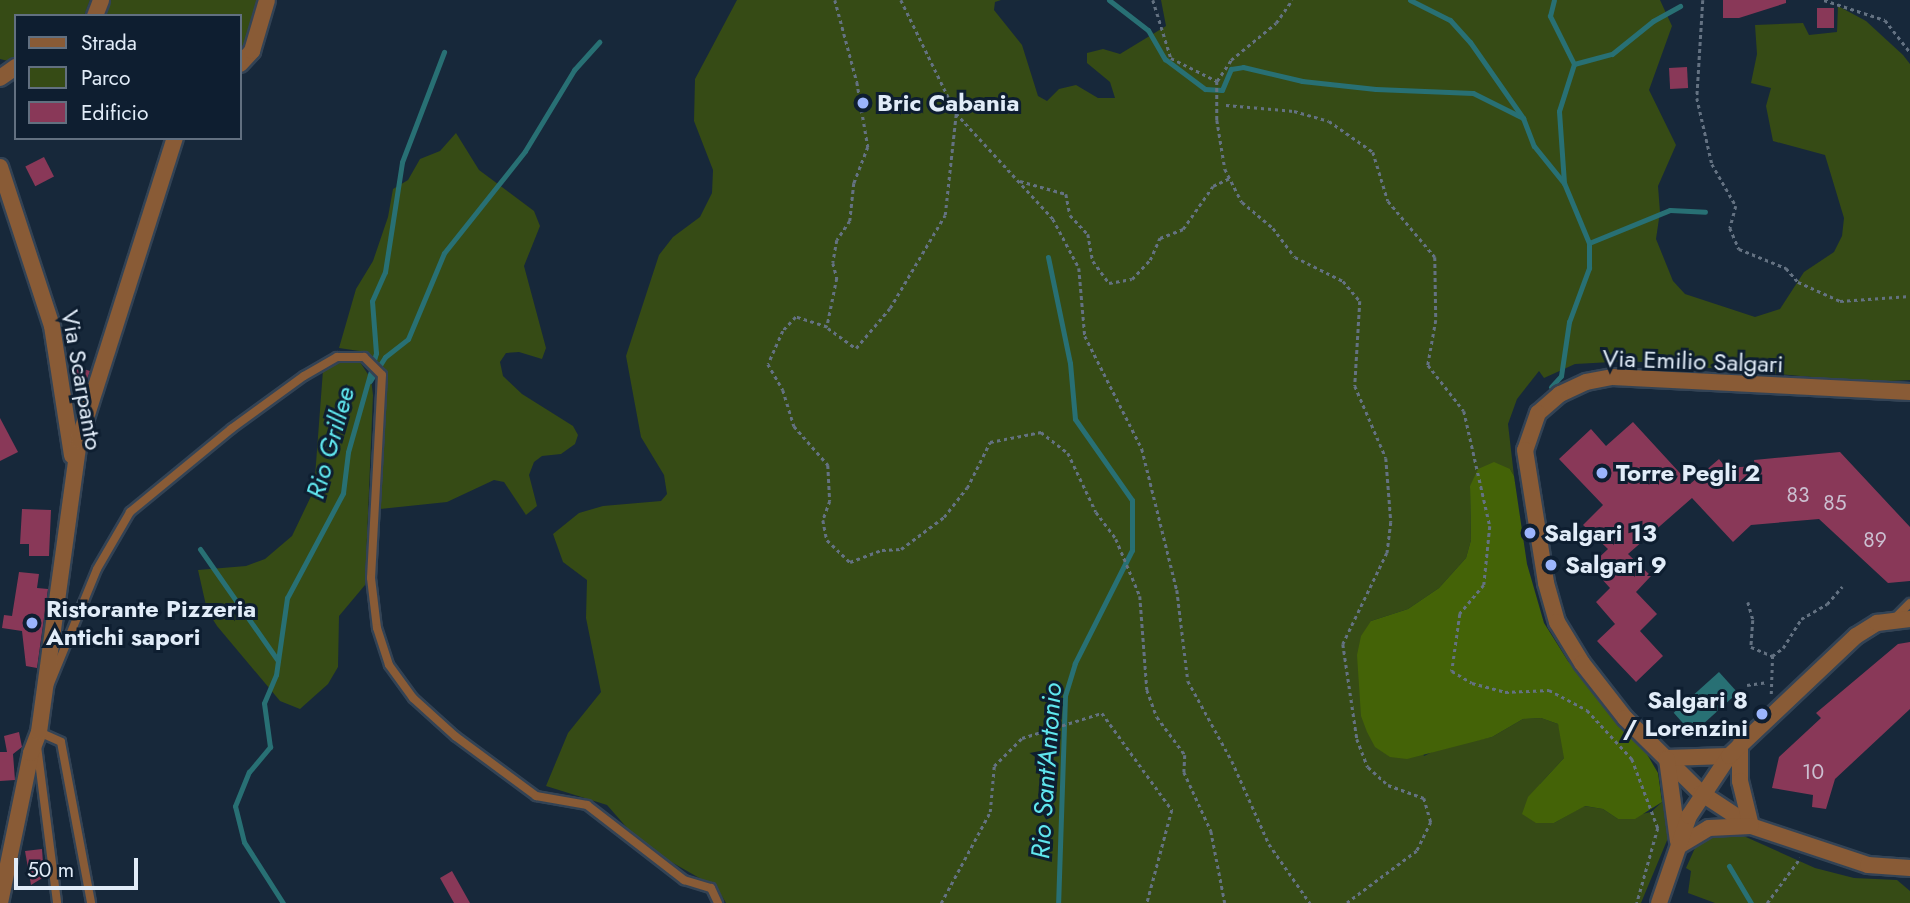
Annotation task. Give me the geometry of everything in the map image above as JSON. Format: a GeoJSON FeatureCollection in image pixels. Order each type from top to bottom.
{"type":"FeatureCollection","features":[{"type":"Feature","properties":{"kind":"street"},"geometry":{"type":"LineString","coordinates":[[242,62],[252,51],[267,0]]}},
{"type":"Feature","properties":{"kind":"street"},"geometry":{"type":"LineString","coordinates":[[74,464],[79,440],[174,140]]}},
{"type":"Feature","properties":{"kind":"street","name":"Via Scarpanto"},"geometry":{"type":"LineString","coordinates":[[0,167],[52,326],[61,408],[74,464],[38,736],[1,903]]}},
{"type":"Feature","properties":{"kind":"street","name":"Via Emilio Salgari"},"geometry":{"type":"LineString","coordinates":[[1751,826],[1701,793],[1625,718],[1582,663],[1558,622],[1546,583],[1525,450],[1538,413],[1560,394],[1612,377],[1910,392]]}},
{"type":"Feature","properties":{"kind":"street"},"geometry":{"type":"LineString","coordinates":[[1659,903],[1678,847],[1701,793],[1735,751],[1856,636],[1877,623],[1902,620]]}},
{"type":"Feature","properties":{"kind":"street"},"geometry":{"type":"LineString","coordinates":[[1678,847],[1667,758],[1735,751]]}},
{"type":"Feature","properties":{"kind":"street"},"geometry":{"type":"LineString","coordinates":[[1735,751],[1751,826]]}},
{"type":"Feature","properties":{"kind":"street"},"geometry":{"type":"LineString","coordinates":[[1678,847],[1709,828],[1751,826],[1868,865],[1908,872]]}},
{"type":"Feature","properties":{"kind":"lane"},"geometry":{"type":"LineString","coordinates":[[43,694],[54,680],[97,569],[130,512],[231,429],[304,376],[337,357],[364,357],[382,375],[371,578],[377,628],[389,665],[413,698],[455,736],[536,796],[587,805],[684,880],[711,888],[718,903]]}},
{"type":"Feature","properties":{"kind":"lane"},"geometry":{"type":"LineString","coordinates":[[1902,620],[1910,603]]}},
{"type":"Feature","properties":{"kind":"lane"},"geometry":{"type":"LineString","coordinates":[[57,903],[38,736],[61,741],[91,903]]}},
{"type":"Feature","properties":{"kind":"path"},"geometry":{"type":"LineString","coordinates":[[827,327],[837,278],[833,263],[837,240],[850,221],[854,183],[868,141],[835,0]]}},
{"type":"Feature","properties":{"kind":"path"},"geometry":{"type":"LineString","coordinates":[[901,0],[956,113],[1053,219],[1079,268],[1085,336],[1142,449],[1177,590],[1188,681],[1232,761],[1269,844],[1310,903]]}},
{"type":"Feature","properties":{"kind":"path"},"geometry":{"type":"LineString","coordinates":[[1153,0],[1171,58],[1217,81]]}},
{"type":"Feature","properties":{"kind":"path"},"geometry":{"type":"LineString","coordinates":[[1292,0],[1276,23],[1231,60],[1217,81],[1217,120],[1230,178],[1242,202],[1273,228],[1295,257],[1343,281],[1360,301],[1355,386],[1386,458],[1391,522],[1387,553],[1343,645],[1357,739],[1368,767],[1388,785],[1424,799],[1431,822],[1417,851],[1347,903]]}},
{"type":"Feature","properties":{"kind":"path"},"geometry":{"type":"LineString","coordinates":[[1703,0],[1697,98],[1712,164],[1736,206],[1730,228],[1739,249],[1786,268],[1798,282],[1840,301],[1910,296]]}},
{"type":"Feature","properties":{"kind":"path"},"geometry":{"type":"LineString","coordinates":[[1824,0],[1885,20],[1910,52]]}},
{"type":"Feature","properties":{"kind":"path"},"geometry":{"type":"LineString","coordinates":[[1226,105],[1294,111],[1329,121],[1373,152],[1388,201],[1435,257],[1436,320],[1428,365],[1464,411],[1490,526],[1484,586],[1460,614],[1452,671],[1472,683],[1505,692],[1549,690],[1587,710],[1632,759],[1658,828],[1637,903]]}},
{"type":"Feature","properties":{"kind":"path"},"geometry":{"type":"LineString","coordinates":[[956,113],[945,215],[890,308],[856,348],[827,327],[796,317],[783,331],[768,364],[783,390],[794,426],[828,465],[830,501],[823,520],[827,540],[850,562],[882,550],[901,549],[944,516],[967,488],[990,442],[1041,432],[1068,453],[1096,512],[1116,538],[1140,596],[1147,690],[1157,717],[1185,755],[1184,772],[1210,831],[1225,903]]}},
{"type":"Feature","properties":{"kind":"path"},"geometry":{"type":"LineString","coordinates":[[1017,180],[1066,194],[1070,215],[1088,234],[1093,261],[1109,283],[1132,279],[1150,260],[1160,238],[1183,229],[1213,186],[1230,178]]}},
{"type":"Feature","properties":{"kind":"path"},"geometry":{"type":"LineString","coordinates":[[1780,708],[1769,682],[1772,656],[1783,648],[1801,618],[1827,604],[1842,587]]}},
{"type":"Feature","properties":{"kind":"path"},"geometry":{"type":"LineString","coordinates":[[1748,602],[1753,620],[1751,647],[1772,656]]}},
{"type":"Feature","properties":{"kind":"path"},"geometry":{"type":"LineString","coordinates":[[1747,685],[1769,682]]}},
{"type":"Feature","properties":{"kind":"path"},"geometry":{"type":"LineString","coordinates":[[941,903],[990,812],[994,766],[1022,738],[1102,713],[1172,810],[1147,903]]}},
{"type":"Feature","properties":{"kind":"path"},"geometry":{"type":"LineString","coordinates":[[1767,903],[1808,846]]}},
{"type":"Feature","properties":{"kind":"green space"},"geometry":{"type":"Polygon","coordinates":[[[0,0],[90,0],[85,14],[14,14],[14,60],[0,59],[0,0]]]}},
{"type":"Feature","properties":{"kind":"green space"},"geometry":{"type":"Polygon","coordinates":[[[105,0],[261,0],[253,17],[252,39],[242,55],[242,14],[102,14],[105,0]]]}},
{"type":"Feature","properties":{"kind":"green space"},"geometry":{"type":"Polygon","coordinates":[[[737,0],[1001,0],[995,2],[994,10],[1022,45],[1038,96],[1047,101],[1059,89],[1076,85],[1098,98],[1115,98],[1110,82],[1087,63],[1087,53],[1103,49],[1120,54],[1166,26],[1161,0],[1660,0],[1672,26],[1649,90],[1676,145],[1658,186],[1660,212],[1656,239],[1673,281],[1685,294],[1755,317],[1780,309],[1804,272],[1834,252],[1842,236],[1844,218],[1825,155],[1773,141],[1766,106],[1771,88],[1751,83],[1757,54],[1755,25],[1803,23],[1809,35],[1837,32],[1838,6],[1866,21],[1903,55],[1910,64],[1910,380],[1868,382],[1630,361],[1575,364],[1544,378],[1539,371],[1517,399],[1508,424],[1514,476],[1510,469],[1470,486],[1471,540],[1466,558],[1439,588],[1408,609],[1371,621],[1424,756],[1440,748],[1492,737],[1523,719],[1541,718],[1558,724],[1564,740],[1564,758],[1540,784],[1554,823],[1584,806],[1603,809],[1618,819],[1651,812],[1662,802],[1669,812],[1668,838],[1641,903],[726,903],[717,888],[643,846],[607,805],[546,786],[568,733],[601,692],[586,618],[587,580],[563,562],[553,534],[579,513],[603,506],[661,501],[667,494],[664,475],[641,437],[626,356],[659,255],[673,237],[700,217],[712,193],[713,170],[694,121],[695,79],[737,0]]]}},
{"type":"Feature","properties":{"kind":"green space"},"geometry":{"type":"Polygon","coordinates":[[[456,133],[479,170],[534,211],[540,226],[524,266],[546,348],[542,359],[519,352],[506,353],[500,362],[503,376],[522,394],[573,426],[578,435],[575,444],[561,454],[542,456],[534,462],[529,475],[537,506],[526,515],[504,482],[494,480],[447,502],[380,509],[385,370],[366,352],[339,348],[356,289],[373,261],[388,217],[393,189],[408,180],[420,159],[440,151],[456,133]]]}},
{"type":"Feature","properties":{"kind":"green space"},"geometry":{"type":"Polygon","coordinates":[[[337,361],[360,362],[371,379],[373,395],[365,585],[339,616],[338,667],[328,684],[300,709],[280,701],[217,626],[207,610],[198,570],[246,566],[265,559],[292,536],[314,490],[323,370],[337,361]]]}},
{"type":"Feature","properties":{"kind":"green space"},"geometry":{"type":"Polygon","coordinates":[[[1494,462],[1510,469],[1514,476],[1527,564],[1544,623],[1568,661],[1644,749],[1658,773],[1662,802],[1635,819],[1618,819],[1603,809],[1585,806],[1554,823],[1536,823],[1522,814],[1528,797],[1564,758],[1558,724],[1541,718],[1523,719],[1492,737],[1407,759],[1390,757],[1375,747],[1367,732],[1361,716],[1357,655],[1361,636],[1371,621],[1408,609],[1439,588],[1466,558],[1471,540],[1470,486],[1478,469],[1494,462]]]}},
{"type":"Feature","properties":{"kind":"green space"},"geometry":{"type":"Polygon","coordinates":[[[1737,833],[1815,868],[1854,878],[1897,880],[1910,891],[1910,903],[1715,903],[1688,893],[1691,871],[1686,868],[1695,848],[1714,835],[1737,833]]]}},
{"type":"Feature","properties":{"kind":"shaded area"},"geometry":{"type":"Polygon","coordinates":[[[1719,672],[1738,693],[1692,734],[1674,713],[1719,672]]]}},
{"type":"Feature","properties":{"kind":"building"},"geometry":{"type":"Polygon","coordinates":[[[1723,0],[1786,0],[1786,3],[1739,18],[1723,18],[1723,0]]]}},
{"type":"Feature","properties":{"kind":"building"},"geometry":{"type":"Polygon","coordinates":[[[1817,8],[1834,8],[1834,28],[1817,28],[1817,8]]]}},
{"type":"Feature","properties":{"kind":"building"},"geometry":{"type":"Polygon","coordinates":[[[1687,67],[1688,88],[1670,89],[1669,68],[1687,67]]]}},
{"type":"Feature","properties":{"kind":"building"},"geometry":{"type":"Polygon","coordinates":[[[44,157],[54,177],[35,186],[25,167],[44,157]]]}},
{"type":"Feature","properties":{"kind":"building"},"geometry":{"type":"Polygon","coordinates":[[[74,366],[90,371],[82,394],[73,391],[74,366]]]}},
{"type":"Feature","properties":{"kind":"building"},"geometry":{"type":"Polygon","coordinates":[[[0,418],[18,452],[0,461],[0,418]]]}},
{"type":"Feature","properties":{"kind":"building"},"geometry":{"type":"Polygon","coordinates":[[[1633,422],[1690,484],[1719,459],[1726,468],[1755,466],[1754,460],[1840,452],[1910,527],[1910,581],[1888,583],[1819,519],[1751,525],[1733,542],[1692,498],[1628,554],[1651,576],[1636,592],[1657,614],[1640,631],[1663,656],[1636,682],[1597,641],[1615,624],[1596,602],[1610,588],[1590,566],[1608,549],[1583,525],[1603,505],[1559,459],[1591,429],[1606,446],[1633,422]]]}},
{"type":"Feature","properties":{"kind":"building"},"geometry":{"type":"Polygon","coordinates":[[[22,509],[51,510],[49,556],[29,556],[29,544],[20,544],[22,509]]]}},
{"type":"Feature","properties":{"kind":"building"},"geometry":{"type":"Polygon","coordinates":[[[19,572],[39,574],[37,588],[48,589],[37,668],[26,666],[22,631],[2,628],[4,615],[12,616],[19,572]]]}},
{"type":"Feature","properties":{"kind":"building"},"geometry":{"type":"Polygon","coordinates":[[[1910,642],[1910,709],[1835,779],[1826,809],[1812,807],[1813,795],[1772,788],[1779,757],[1821,718],[1816,713],[1898,644],[1910,642]]]}},
{"type":"Feature","properties":{"kind":"building"},"geometry":{"type":"Polygon","coordinates":[[[19,732],[22,747],[13,754],[15,780],[0,781],[0,752],[7,752],[4,736],[19,732]]]}},
{"type":"Feature","properties":{"kind":"building"},"geometry":{"type":"Polygon","coordinates":[[[42,849],[44,877],[31,885],[25,851],[42,849]]]}},
{"type":"Feature","properties":{"kind":"building"},"geometry":{"type":"Polygon","coordinates":[[[452,871],[470,903],[454,903],[440,878],[452,871]]]}},
{"type":"Feature","properties":{"kind":"waterway"},"geometry":{"type":"LineString","coordinates":[[1109,0],[1148,30],[1165,59],[1205,89],[1222,90],[1231,69],[1243,67],[1302,81],[1376,89],[1473,93],[1523,118]]}},
{"type":"Feature","properties":{"kind":"waterway"},"geometry":{"type":"LineString","coordinates":[[1410,0],[1450,20],[1470,42],[1523,118],[1534,146],[1564,183]]}},
{"type":"Feature","properties":{"kind":"waterway"},"geometry":{"type":"LineString","coordinates":[[1551,387],[1561,376],[1569,322],[1589,268],[1589,243],[1564,183],[1559,111],[1574,64],[1550,16],[1554,0]]}},
{"type":"Feature","properties":{"kind":"waterway"},"geometry":{"type":"LineString","coordinates":[[1574,64],[1612,54],[1653,21],[1680,6]]}},
{"type":"Feature","properties":{"kind":"waterway"},"geometry":{"type":"LineString","coordinates":[[370,381],[385,357],[408,339],[444,253],[525,151],[574,70],[599,42]]}},
{"type":"Feature","properties":{"kind":"waterway","name":"Rio Grillee"},"geometry":{"type":"LineString","coordinates":[[283,903],[244,842],[235,806],[249,772],[270,747],[264,703],[276,675],[287,598],[343,493],[348,452],[376,353],[372,301],[385,272],[402,162],[444,52]]}},
{"type":"Feature","properties":{"kind":"waterway"},"geometry":{"type":"LineString","coordinates":[[1589,243],[1670,210],[1705,212]]}},
{"type":"Feature","properties":{"kind":"waterway","name":"Rio Sant'Antonio"},"geometry":{"type":"LineString","coordinates":[[1048,257],[1070,363],[1075,419],[1132,500],[1132,550],[1075,663],[1065,696],[1058,903]]}},
{"type":"Feature","properties":{"kind":"waterway"},"geometry":{"type":"LineString","coordinates":[[200,549],[278,661]]}},
{"type":"Feature","properties":{"kind":"waterway"},"geometry":{"type":"LineString","coordinates":[[1729,866],[1751,903]]}},
{"type":"Feature","properties":{"kind":"place","name":"Bric Cabania"},"geometry":{"type":"Point","coordinates":[863,103]}},
{"type":"Feature","properties":{"kind":"place","name":"Torre Pegli 2"},"geometry":{"type":"Point","coordinates":[1602,473]}},
{"type":"Feature","properties":{"kind":"place","name":"Salgari 13"},"geometry":{"type":"Point","coordinates":[1530,533]}},
{"type":"Feature","properties":{"kind":"place","name":"Salgari 9"},"geometry":{"type":"Point","coordinates":[1551,565]}},
{"type":"Feature","properties":{"kind":"place","name":"Ristorante Pizzeria Antichi sapori"},"geometry":{"type":"Point","coordinates":[32,623]}},
{"type":"Feature","properties":{"kind":"place","name":"Salgari 8 / Lorenzini"},"geometry":{"type":"Point","coordinates":[1762,714]}}]}
